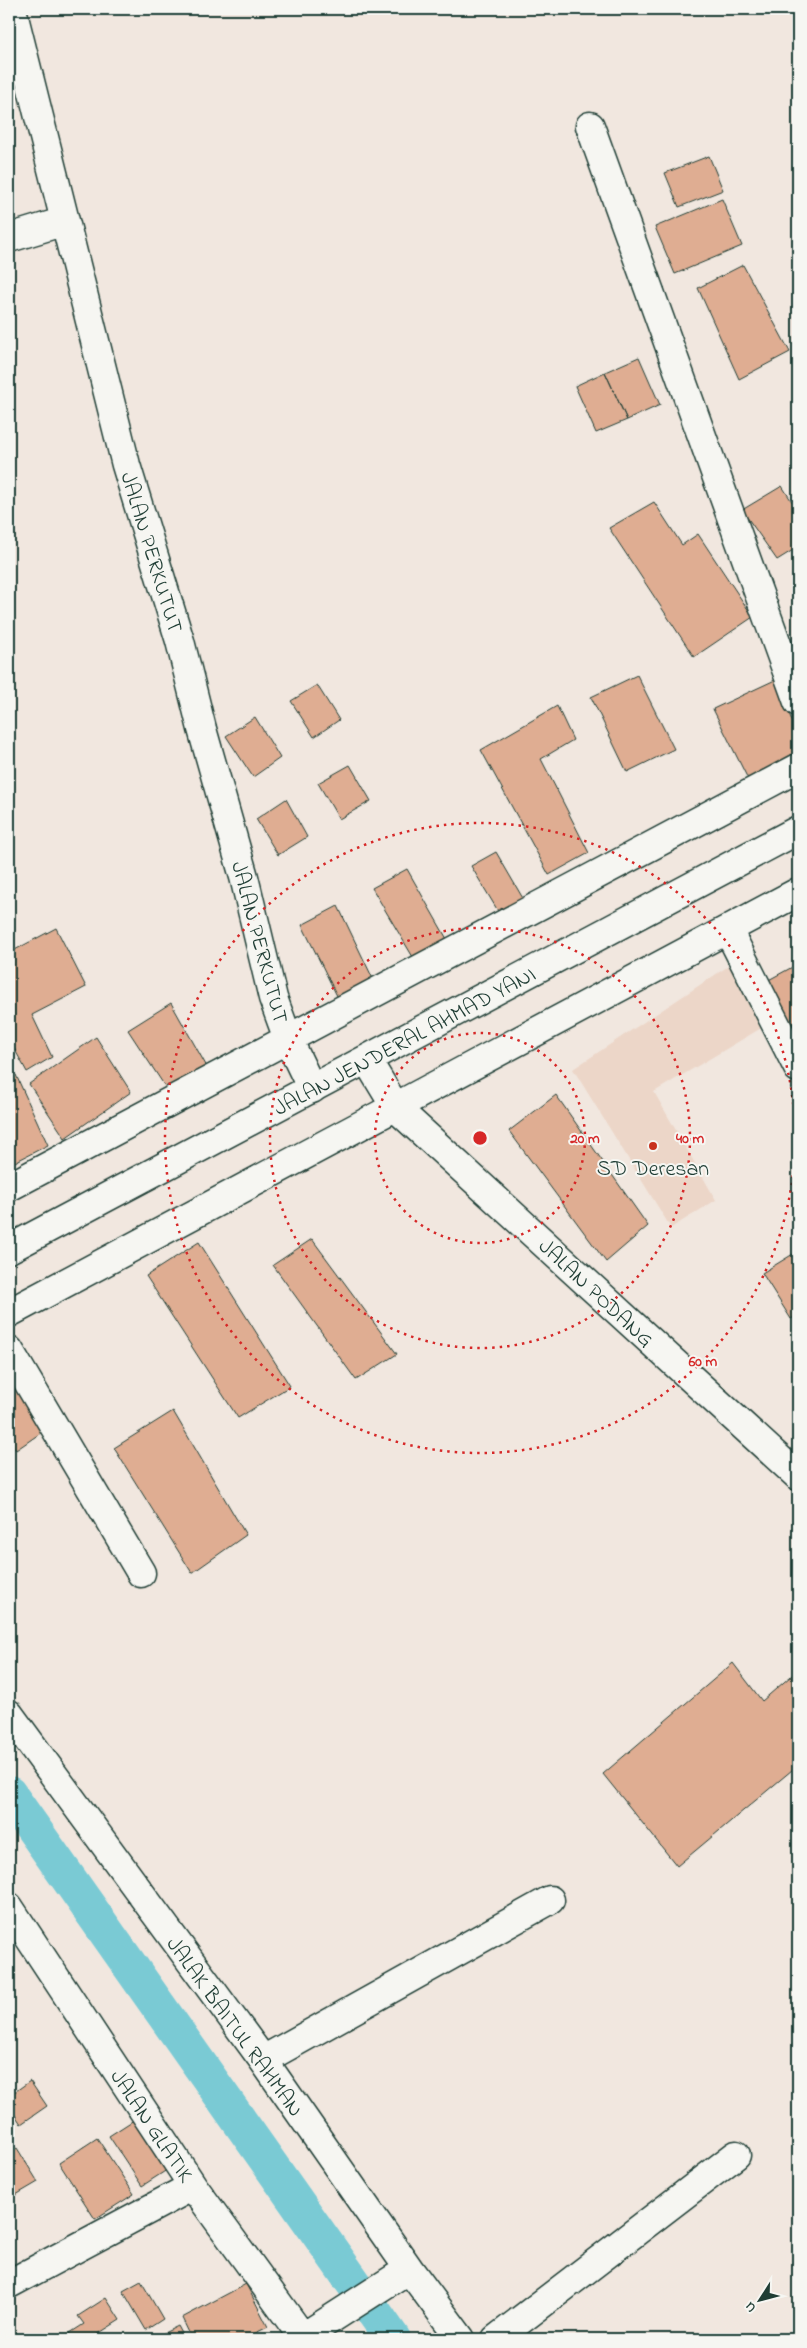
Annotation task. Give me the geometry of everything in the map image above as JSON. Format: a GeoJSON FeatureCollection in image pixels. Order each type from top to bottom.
{"type":"FeatureCollection","features":[{"type":"Feature","properties":{"kind":"street","name":"JALAN PERKUTUT"},"geometry":{"type":"LineString","coordinates":[[12,9],[126,465],[180,641],[202,729],[244,877],[273,998],[288,1039],[312,1089]]}},
{"type":"Feature","properties":{"kind":"street"},"geometry":{"type":"LineString","coordinates":[[590,126],[798,702]]}},
{"type":"Feature","properties":{"kind":"street"},"geometry":{"type":"LineString","coordinates":[[9,238],[65,221]]}},
{"type":"Feature","properties":{"kind":"street"},"geometry":{"type":"LineString","coordinates":[[9,1186],[798,768]]}},
{"type":"Feature","properties":{"kind":"street","name":"JALAN JENDERAL AHMAD YANI"},"geometry":{"type":"LineString","coordinates":[[9,1249],[798,830]]}},
{"type":"Feature","properties":{"kind":"street"},"geometry":{"type":"LineString","coordinates":[[9,1312],[396,1108],[798,892]]}},
{"type":"Feature","properties":{"kind":"street"},"geometry":{"type":"LineString","coordinates":[[728,930],[798,1068]]}},
{"type":"Feature","properties":{"kind":"street","name":"JALAN PODANG"},"geometry":{"type":"LineString","coordinates":[[368,1060],[396,1108],[798,1476]]}},
{"type":"Feature","properties":{"kind":"street"},"geometry":{"type":"LineString","coordinates":[[9,1350],[141,1573]]}},
{"type":"Feature","properties":{"kind":"street","name":"JALAK BAITUL RAHMAN"},"geometry":{"type":"LineString","coordinates":[[9,1714],[263,2060],[409,2269],[461,2339]]}},
{"type":"Feature","properties":{"kind":"street"},"geometry":{"type":"LineString","coordinates":[[263,2060],[550,1900]]}},
{"type":"Feature","properties":{"kind":"street","name":"JALAN GLATIK"},"geometry":{"type":"LineString","coordinates":[[9,1907],[193,2186],[302,2339]]}},
{"type":"Feature","properties":{"kind":"street"},"geometry":{"type":"LineString","coordinates":[[496,2339],[736,2155]]}},
{"type":"Feature","properties":{"kind":"street"},"geometry":{"type":"LineString","coordinates":[[9,2284],[193,2186]]}},
{"type":"Feature","properties":{"kind":"street"},"geometry":{"type":"LineString","coordinates":[[302,2339],[409,2269]]}},
{"type":"Feature","properties":{"kind":"shaded area","name":"SD Deresan"},"geometry":{"type":"Polygon","coordinates":[[[730,965],[768,1024],[654,1092],[716,1200],[671,1228],[573,1069],[730,965]]]}},
{"type":"Feature","properties":{"kind":"building"},"geometry":{"type":"Polygon","coordinates":[[[709,156],[723,190],[679,207],[665,173],[709,156]]]}},
{"type":"Feature","properties":{"kind":"building"},"geometry":{"type":"Polygon","coordinates":[[[722,199],[742,246],[675,274],[655,227],[722,199]]]}},
{"type":"Feature","properties":{"kind":"building"},"geometry":{"type":"Polygon","coordinates":[[[743,265],[790,352],[739,379],[698,288],[743,265]]]}},
{"type":"Feature","properties":{"kind":"building"},"geometry":{"type":"Polygon","coordinates":[[[639,357],[660,405],[627,420],[605,372],[639,357]]]}},
{"type":"Feature","properties":{"kind":"building"},"geometry":{"type":"Polygon","coordinates":[[[605,372],[627,420],[596,433],[575,386],[605,372]]]}},
{"type":"Feature","properties":{"kind":"building"},"geometry":{"type":"Polygon","coordinates":[[[782,486],[798,511],[798,547],[777,560],[742,510],[782,486]]]}},
{"type":"Feature","properties":{"kind":"building"},"geometry":{"type":"Polygon","coordinates":[[[654,502],[682,545],[698,534],[753,617],[694,657],[609,528],[654,502]]]}},
{"type":"Feature","properties":{"kind":"building"},"geometry":{"type":"Polygon","coordinates":[[[637,675],[674,749],[627,772],[591,697],[637,675]]]}},
{"type":"Feature","properties":{"kind":"building"},"geometry":{"type":"Polygon","coordinates":[[[775,680],[798,735],[798,761],[749,781],[713,709],[775,680]]]}},
{"type":"Feature","properties":{"kind":"building"},"geometry":{"type":"Polygon","coordinates":[[[317,685],[339,720],[314,737],[291,701],[317,685]]]}},
{"type":"Feature","properties":{"kind":"building"},"geometry":{"type":"Polygon","coordinates":[[[557,706],[573,740],[541,759],[589,853],[549,875],[481,750],[557,706]]]}},
{"type":"Feature","properties":{"kind":"building"},"geometry":{"type":"Polygon","coordinates":[[[255,717],[280,758],[253,777],[226,736],[255,717]]]}},
{"type":"Feature","properties":{"kind":"building"},"geometry":{"type":"Polygon","coordinates":[[[350,765],[371,801],[339,819],[318,783],[350,765]]]}},
{"type":"Feature","properties":{"kind":"building"},"geometry":{"type":"Polygon","coordinates":[[[286,799],[307,837],[278,855],[256,819],[286,799]]]}},
{"type":"Feature","properties":{"kind":"building"},"geometry":{"type":"Polygon","coordinates":[[[496,852],[528,907],[504,921],[471,866],[496,852]]]}},
{"type":"Feature","properties":{"kind":"building"},"geometry":{"type":"Polygon","coordinates":[[[407,869],[447,939],[413,957],[372,888],[407,869]]]}},
{"type":"Feature","properties":{"kind":"building"},"geometry":{"type":"Polygon","coordinates":[[[338,906],[374,981],[339,1000],[302,925],[338,906]]]}},
{"type":"Feature","properties":{"kind":"building"},"geometry":{"type":"Polygon","coordinates":[[[56,928],[86,987],[32,1015],[52,1057],[27,1072],[9,1039],[9,953],[56,928]]]}},
{"type":"Feature","properties":{"kind":"building"},"geometry":{"type":"Polygon","coordinates":[[[798,964],[798,1048],[763,983],[798,964]]]}},
{"type":"Feature","properties":{"kind":"building"},"geometry":{"type":"Polygon","coordinates":[[[171,1003],[207,1067],[168,1091],[128,1030],[171,1003]]]}},
{"type":"Feature","properties":{"kind":"building"},"geometry":{"type":"Polygon","coordinates":[[[96,1037],[131,1092],[65,1138],[29,1084],[96,1037]]]}},
{"type":"Feature","properties":{"kind":"building"},"geometry":{"type":"Polygon","coordinates":[[[16,1075],[48,1145],[9,1165],[9,1078],[16,1075]]]}},
{"type":"Feature","properties":{"kind":"building"},"geometry":{"type":"Polygon","coordinates":[[[556,1095],[648,1226],[606,1262],[509,1131],[556,1095]]]}},
{"type":"Feature","properties":{"kind":"building"},"geometry":{"type":"Polygon","coordinates":[[[312,1239],[397,1354],[356,1380],[273,1265],[312,1239]]]}},
{"type":"Feature","properties":{"kind":"building"},"geometry":{"type":"Polygon","coordinates":[[[199,1242],[290,1386],[238,1418],[146,1276],[199,1242]]]}},
{"type":"Feature","properties":{"kind":"building"},"geometry":{"type":"Polygon","coordinates":[[[798,1251],[798,1315],[791,1319],[762,1273],[798,1251]]]}},
{"type":"Feature","properties":{"kind":"building"},"geometry":{"type":"Polygon","coordinates":[[[9,1376],[45,1430],[16,1450],[9,1440],[9,1376]]]}},
{"type":"Feature","properties":{"kind":"building"},"geometry":{"type":"Polygon","coordinates":[[[173,1411],[246,1535],[192,1573],[114,1448],[173,1411]]]}},
{"type":"Feature","properties":{"kind":"building"},"geometry":{"type":"Polygon","coordinates":[[[733,1663],[762,1701],[798,1670],[798,1765],[677,1866],[603,1774],[733,1663]]]}},
{"type":"Feature","properties":{"kind":"building"},"geometry":{"type":"Polygon","coordinates":[[[30,2081],[47,2106],[21,2124],[9,2106],[9,2096],[30,2081]]]}},
{"type":"Feature","properties":{"kind":"building"},"geometry":{"type":"Polygon","coordinates":[[[140,2116],[173,2166],[142,2186],[109,2136],[140,2116]]]}},
{"type":"Feature","properties":{"kind":"building"},"geometry":{"type":"Polygon","coordinates":[[[97,2138],[134,2194],[95,2219],[59,2163],[97,2138]]]}},
{"type":"Feature","properties":{"kind":"building"},"geometry":{"type":"Polygon","coordinates":[[[17,2148],[38,2182],[9,2199],[9,2153],[17,2148]]]}},
{"type":"Feature","properties":{"kind":"building"},"geometry":{"type":"Polygon","coordinates":[[[141,2281],[163,2319],[146,2330],[123,2291],[141,2281]]]}},
{"type":"Feature","properties":{"kind":"building"},"geometry":{"type":"Polygon","coordinates":[[[246,2284],[268,2327],[243,2339],[192,2339],[182,2318],[246,2284]]]}},
{"type":"Feature","properties":{"kind":"building"},"geometry":{"type":"Polygon","coordinates":[[[106,2298],[120,2320],[90,2339],[74,2339],[70,2333],[84,2324],[78,2316],[106,2298]]]}},
{"type":"Feature","properties":{"kind":"building"},"geometry":{"type":"Polygon","coordinates":[[[178,2326],[185,2339],[160,2339],[158,2336],[178,2326]]]}},
{"type":"Feature","properties":{"kind":"waterway"},"geometry":{"type":"LineString","coordinates":[[9,1794],[393,2339]]}},
{"type":"Feature","properties":{"kind":"place","name":"SD Deresan"},"geometry":{"type":"Point","coordinates":[653,1146]}}]}
